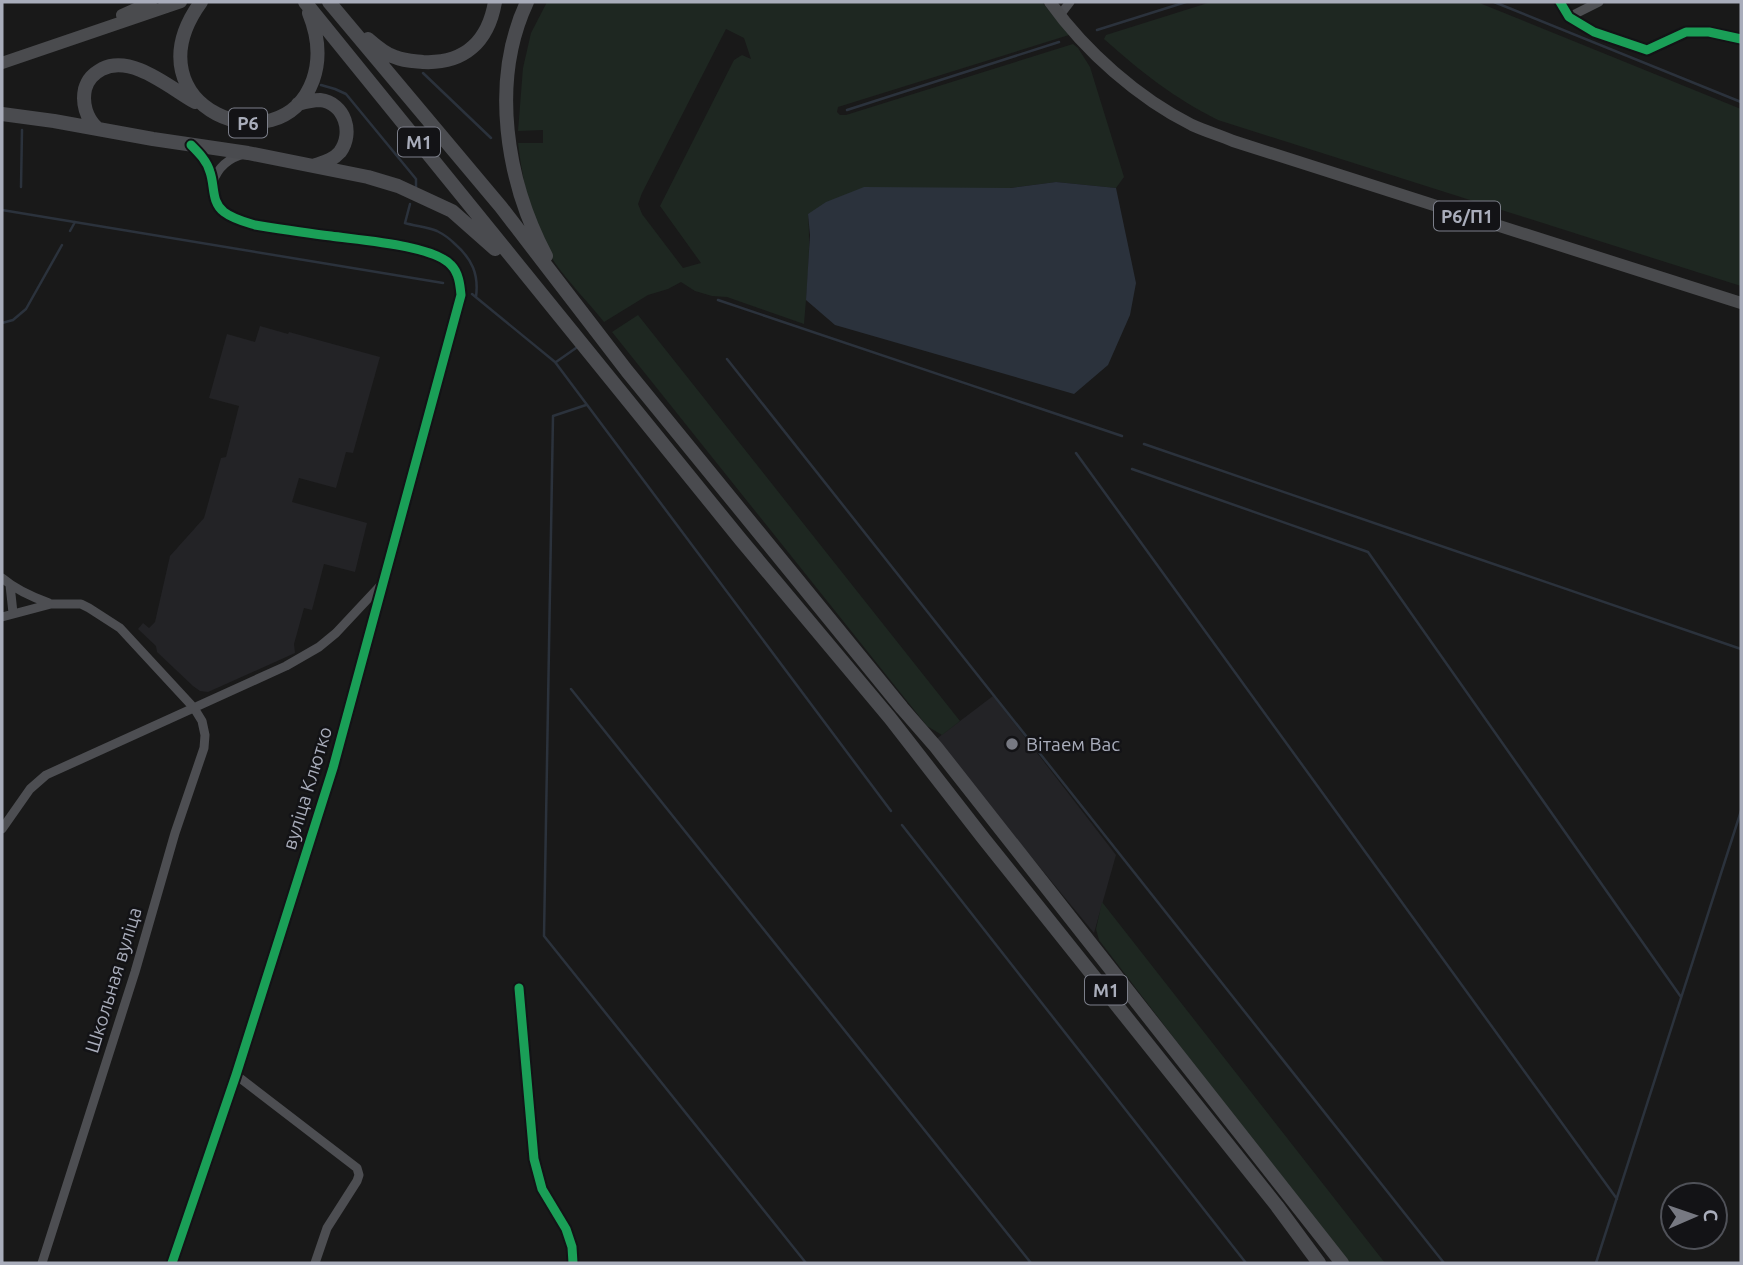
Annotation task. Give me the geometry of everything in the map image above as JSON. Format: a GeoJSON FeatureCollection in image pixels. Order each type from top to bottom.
{"type":"FeatureCollection","features":[{"type":"Feature","properties":{"kind":"highway","name":"Р6"},"geometry":{"type":"LineString","coordinates":[[201,2],[187,25],[180,52],[183,76],[201,105]]}},
{"type":"Feature","properties":{"kind":"highway"},"geometry":{"type":"LineString","coordinates":[[298,104],[306,95],[314,76],[318,45],[317,35],[304,2]]}},
{"type":"Feature","properties":{"kind":"highway","name":"М1"},"geometry":{"type":"LineString","coordinates":[[304,2],[741,540],[890,718],[1320,1263]]}},
{"type":"Feature","properties":{"kind":"highway","name":"М1"},"geometry":{"type":"LineString","coordinates":[[329,2],[501,207],[650,400],[944,757],[1342,1263]]}},
{"type":"Feature","properties":{"kind":"highway"},"geometry":{"type":"LineString","coordinates":[[348,25],[396,58],[409,61],[452,60],[463,55],[480,40],[495,2]]}},
{"type":"Feature","properties":{"kind":"highway"},"geometry":{"type":"LineString","coordinates":[[527,2],[511,55],[506,96],[509,144],[521,198],[539,242],[564,291]]}},
{"type":"Feature","properties":{"kind":"highway","name":"Р6"},"geometry":{"type":"LineString","coordinates":[[97,128],[86,113],[84,100],[89,79],[105,68],[116,65],[133,67],[233,121],[261,122],[281,117],[298,104],[310,101],[328,102],[336,107],[346,121],[346,141],[341,151],[326,162],[314,165]]}},
{"type":"Feature","properties":{"kind":"highway","name":"Р6"},"geometry":{"type":"LineString","coordinates":[[2,114],[314,165],[398,186],[452,211],[532,283]]}},
{"type":"Feature","properties":{"kind":"main road"},"geometry":{"type":"LineString","coordinates":[[68,40],[151,2]]}},
{"type":"Feature","properties":{"kind":"main road"},"geometry":{"type":"LineString","coordinates":[[2,64],[181,2]]}},
{"type":"Feature","properties":{"kind":"main road","name":"Р6/П1"},"geometry":{"type":"LineString","coordinates":[[1050,2],[1109,67],[1166,111],[1194,126],[1258,149],[1741,303]]}},
{"type":"Feature","properties":{"kind":"street"},"geometry":{"type":"LineString","coordinates":[[1060,15],[1070,2]]}},
{"type":"Feature","properties":{"kind":"street"},"geometry":{"type":"LineString","coordinates":[[1560,2],[1569,17],[1594,32],[1647,50],[1686,32],[1709,32],[1741,38]]}},
{"type":"Feature","properties":{"kind":"street"},"geometry":{"type":"LineString","coordinates":[[1569,17],[1599,2]]}},
{"type":"Feature","properties":{"kind":"street","name":"вуліца Клютко"},"geometry":{"type":"LineString","coordinates":[[172,1263],[236,1074],[333,768],[461,295],[457,272],[451,264],[420,250],[255,225],[225,213],[213,195],[213,182],[207,163],[191,145]]}},
{"type":"Feature","properties":{"kind":"street"},"geometry":{"type":"LineString","coordinates":[[213,182],[225,163],[238,155],[248,153]]}},
{"type":"Feature","properties":{"kind":"street"},"geometry":{"type":"LineString","coordinates":[[2,578],[31,597],[51,604]]}},
{"type":"Feature","properties":{"kind":"street"},"geometry":{"type":"LineString","coordinates":[[2,829],[30,789],[46,775],[286,666],[336,633],[384,582]]}},
{"type":"Feature","properties":{"kind":"street"},"geometry":{"type":"LineString","coordinates":[[10,585],[13,613]]}},
{"type":"Feature","properties":{"kind":"street"},"geometry":{"type":"LineString","coordinates":[[2,617],[51,604],[81,604],[120,628],[194,708]]}},
{"type":"Feature","properties":{"kind":"street","name":"Школьная вуліца"},"geometry":{"type":"LineString","coordinates":[[42,1263],[135,972],[175,833],[204,748],[202,721],[194,708]]}},
{"type":"Feature","properties":{"kind":"street"},"geometry":{"type":"LineString","coordinates":[[519,988],[534,1159],[542,1189],[566,1229],[572,1247],[573,1263]]}},
{"type":"Feature","properties":{"kind":"street"},"geometry":{"type":"LineString","coordinates":[[236,1074],[357,1168],[357,1181],[327,1228],[314,1263]]}},
{"type":"Feature","properties":{"kind":"shaded area"},"geometry":{"type":"Polygon","coordinates":[[[547,2],[1042,2],[1069,35],[838,107],[837,112],[846,115],[1073,44],[1090,67],[1124,177],[1116,188],[1056,182],[808,214],[809,255],[804,324],[727,297],[695,291],[681,282],[648,295],[604,322],[555,263],[540,235],[530,205],[518,143],[543,143],[543,130],[518,131],[523,68],[531,33],[547,2]],[[726,29],[638,204],[642,214],[683,268],[701,263],[660,206],[734,60],[742,55],[751,59],[744,38],[726,29]]]}},
{"type":"Feature","properties":{"kind":"shaded area"},"geometry":{"type":"Polygon","coordinates":[[[1211,2],[1477,2],[1741,109],[1741,286],[1218,120],[1158,84],[1104,39],[1106,35],[1211,2]]]}},
{"type":"Feature","properties":{"kind":"shaded area"},"geometry":{"type":"Polygon","coordinates":[[[1056,182],[1116,188],[1136,283],[1130,315],[1108,365],[1074,394],[835,325],[806,300],[810,235],[808,214],[826,202],[864,187],[1011,188],[1056,182]]]}},
{"type":"Feature","properties":{"kind":"shaded area"},"geometry":{"type":"Polygon","coordinates":[[[638,315],[960,721],[942,735],[927,726],[612,332],[638,315]]]}},
{"type":"Feature","properties":{"kind":"shaded area"},"geometry":{"type":"Polygon","coordinates":[[[260,326],[380,357],[353,453],[346,452],[336,488],[299,478],[292,502],[367,523],[355,572],[324,564],[312,610],[304,608],[294,644],[295,653],[208,692],[200,691],[157,652],[156,646],[138,629],[143,623],[149,628],[155,622],[170,556],[204,518],[221,458],[226,457],[239,406],[209,398],[227,334],[255,342],[260,326]]]}},
{"type":"Feature","properties":{"kind":"shaded area"},"geometry":{"type":"Polygon","coordinates":[[[993,696],[1116,855],[1094,933],[935,740],[993,696]]]}},
{"type":"Feature","properties":{"kind":"shaded area"},"geometry":{"type":"Polygon","coordinates":[[[1102,902],[1385,1263],[1346,1263],[1099,940],[1096,929],[1102,902]]]}},
{"type":"Feature","properties":{"kind":"waterway"},"geometry":{"type":"LineString","coordinates":[[1097,30],[1186,2]]}},
{"type":"Feature","properties":{"kind":"waterway"},"geometry":{"type":"LineString","coordinates":[[1494,2],[1741,102]]}},
{"type":"Feature","properties":{"kind":"waterway"},"geometry":{"type":"LineString","coordinates":[[847,110],[1059,42]]}},
{"type":"Feature","properties":{"kind":"waterway"},"geometry":{"type":"LineString","coordinates":[[423,73],[491,138]]}},
{"type":"Feature","properties":{"kind":"waterway"},"geometry":{"type":"LineString","coordinates":[[321,85],[346,94],[416,179],[416,187]]}},
{"type":"Feature","properties":{"kind":"waterway"},"geometry":{"type":"LineString","coordinates":[[21,187],[22,130]]}},
{"type":"Feature","properties":{"kind":"waterway"},"geometry":{"type":"LineString","coordinates":[[410,204],[405,223],[439,232],[466,255],[475,274],[476,297]]}},
{"type":"Feature","properties":{"kind":"waterway"},"geometry":{"type":"LineString","coordinates":[[2,210],[443,283]]}},
{"type":"Feature","properties":{"kind":"waterway"},"geometry":{"type":"LineString","coordinates":[[70,231],[75,222]]}},
{"type":"Feature","properties":{"kind":"waterway"},"geometry":{"type":"LineString","coordinates":[[2,323],[13,320],[26,309],[62,245]]}},
{"type":"Feature","properties":{"kind":"waterway"},"geometry":{"type":"LineString","coordinates":[[472,294],[555,362],[891,811]]}},
{"type":"Feature","properties":{"kind":"waterway"},"geometry":{"type":"LineString","coordinates":[[718,300],[1122,436]]}},
{"type":"Feature","properties":{"kind":"waterway"},"geometry":{"type":"LineString","coordinates":[[556,362],[576,348]]}},
{"type":"Feature","properties":{"kind":"waterway"},"geometry":{"type":"LineString","coordinates":[[727,359],[1444,1263]]}},
{"type":"Feature","properties":{"kind":"waterway"},"geometry":{"type":"LineString","coordinates":[[586,405],[553,416],[544,936],[806,1263]]}},
{"type":"Feature","properties":{"kind":"waterway"},"geometry":{"type":"LineString","coordinates":[[1144,444],[1741,649]]}},
{"type":"Feature","properties":{"kind":"waterway"},"geometry":{"type":"LineString","coordinates":[[1076,453],[1617,1199]]}},
{"type":"Feature","properties":{"kind":"waterway"},"geometry":{"type":"LineString","coordinates":[[1132,469],[1368,552],[1681,997]]}},
{"type":"Feature","properties":{"kind":"waterway"},"geometry":{"type":"LineString","coordinates":[[571,689],[1031,1263]]}},
{"type":"Feature","properties":{"kind":"waterway"},"geometry":{"type":"LineString","coordinates":[[1596,1263],[1741,811]]}},
{"type":"Feature","properties":{"kind":"waterway"},"geometry":{"type":"LineString","coordinates":[[902,825],[1246,1263]]}},
{"type":"Feature","properties":{"kind":"cycle path"},"geometry":{"type":"LineString","coordinates":[[1560,2],[1569,17],[1594,32],[1647,50],[1686,32],[1709,32],[1741,39]]}},
{"type":"Feature","properties":{"kind":"cycle path"},"geometry":{"type":"LineString","coordinates":[[172,1263],[236,1075],[333,768],[461,295],[454,268],[442,258],[429,253],[395,244],[255,225],[231,217],[217,204],[209,168],[191,145]]}},
{"type":"Feature","properties":{"kind":"cycle path"},"geometry":{"type":"LineString","coordinates":[[519,988],[534,1159],[542,1189],[566,1229],[572,1247],[573,1263]]}},
{"type":"Feature","properties":{"kind":"place","name":"Вітаем Вас"},"geometry":{"type":"Point","coordinates":[1012,744]}}]}
